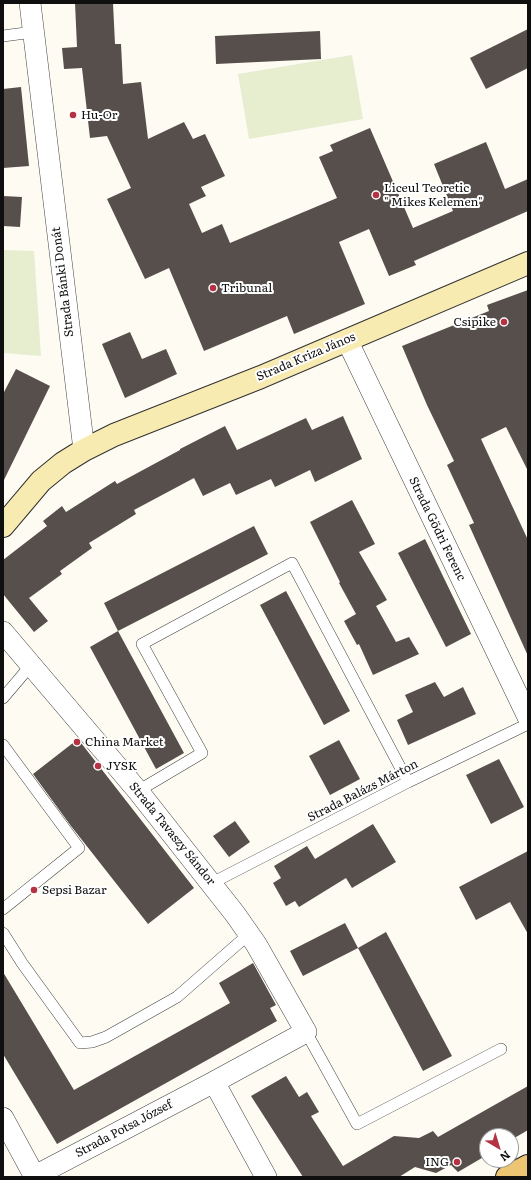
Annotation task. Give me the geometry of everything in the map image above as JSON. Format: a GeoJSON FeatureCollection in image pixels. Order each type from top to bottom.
{"type":"FeatureCollection","features":[{"type":"Feature","properties":{"kind":"main road"},"geometry":{"type":"LineString","coordinates":[[507,1177],[528,1166]]}},
{"type":"Feature","properties":{"kind":"street","name":"Strada Bánki Donát"},"geometry":{"type":"LineString","coordinates":[[30,3],[84,450]]}},
{"type":"Feature","properties":{"kind":"street","name":"Strada Kriza János"},"geometry":{"type":"LineString","coordinates":[[84,450],[114,435],[261,377],[528,263]]}},
{"type":"Feature","properties":{"kind":"street","name":"Strada Gödri Ferenc"},"geometry":{"type":"LineString","coordinates":[[347,340],[528,717]]}},
{"type":"Feature","properties":{"kind":"street"},"geometry":{"type":"LineString","coordinates":[[3,526],[41,481],[63,463],[84,450]]}},
{"type":"Feature","properties":{"kind":"street","name":"Strada Tavaszy Sándor"},"geometry":{"type":"LineString","coordinates":[[3,632],[138,791],[212,883],[256,944],[306,1032]]}},
{"type":"Feature","properties":{"kind":"street","name":"Strada Potsa József"},"geometry":{"type":"LineString","coordinates":[[35,1176],[306,1032]]}},
{"type":"Feature","properties":{"kind":"street"},"geometry":{"type":"LineString","coordinates":[[214,1082],[266,1177]]}},
{"type":"Feature","properties":{"kind":"street"},"geometry":{"type":"LineString","coordinates":[[3,1118],[35,1176]]}},
{"type":"Feature","properties":{"kind":"lane"},"geometry":{"type":"LineString","coordinates":[[3,36],[33,32]]}},
{"type":"Feature","properties":{"kind":"lane"},"geometry":{"type":"LineString","coordinates":[[138,791],[202,753],[142,644],[292,563],[408,782]]}},
{"type":"Feature","properties":{"kind":"lane"},"geometry":{"type":"LineString","coordinates":[[3,698],[31,665]]}},
{"type":"Feature","properties":{"kind":"lane","name":"Strada Balázs Márton"},"geometry":{"type":"LineString","coordinates":[[212,883],[408,782],[528,724]]}},
{"type":"Feature","properties":{"kind":"lane"},"geometry":{"type":"LineString","coordinates":[[3,745],[79,848],[3,909]]}},
{"type":"Feature","properties":{"kind":"lane"},"geometry":{"type":"LineString","coordinates":[[3,933],[22,963],[80,1043],[92,1042],[106,1037],[177,997],[249,934]]}},
{"type":"Feature","properties":{"kind":"lane"},"geometry":{"type":"LineString","coordinates":[[306,1032],[357,1124],[501,1049]]}},
{"type":"Feature","properties":{"kind":"green space"},"geometry":{"type":"Polygon","coordinates":[[[352,55],[363,119],[249,139],[238,74],[352,55]]]}},
{"type":"Feature","properties":{"kind":"green space"},"geometry":{"type":"Polygon","coordinates":[[[3,250],[34,251],[41,356],[3,353],[3,250]]]}},
{"type":"Feature","properties":{"kind":"building"},"geometry":{"type":"Polygon","coordinates":[[[75,3],[113,3],[115,44],[121,44],[123,84],[141,82],[148,139],[184,122],[193,139],[205,134],[225,176],[201,187],[206,196],[189,204],[202,233],[222,224],[230,243],[337,198],[319,157],[333,151],[330,145],[370,128],[413,228],[453,211],[434,164],[486,142],[505,189],[528,179],[528,211],[414,261],[416,265],[389,276],[369,229],[339,242],[365,304],[294,334],[287,316],[204,351],[169,268],[145,279],[107,199],[131,188],[107,136],[90,138],[82,68],[64,69],[62,48],[77,47],[75,3]]]}},
{"type":"Feature","properties":{"kind":"building"},"geometry":{"type":"Polygon","coordinates":[[[528,29],[528,68],[486,89],[470,58],[528,29]]]}},
{"type":"Feature","properties":{"kind":"building"},"geometry":{"type":"Polygon","coordinates":[[[320,31],[321,59],[216,64],[215,36],[320,31]]]}},
{"type":"Feature","properties":{"kind":"building"},"geometry":{"type":"Polygon","coordinates":[[[21,87],[29,166],[3,168],[3,89],[21,87]]]}},
{"type":"Feature","properties":{"kind":"building"},"geometry":{"type":"Polygon","coordinates":[[[3,196],[22,197],[20,227],[3,226],[3,196]]]}},
{"type":"Feature","properties":{"kind":"building"},"geometry":{"type":"Polygon","coordinates":[[[528,290],[528,471],[506,427],[481,439],[528,540],[528,656],[469,525],[474,523],[447,465],[454,461],[427,405],[402,346],[489,311],[487,305],[528,290]]]}},
{"type":"Feature","properties":{"kind":"building"},"geometry":{"type":"Polygon","coordinates":[[[130,332],[142,359],[166,349],[177,374],[125,398],[102,344],[130,332]]]}},
{"type":"Feature","properties":{"kind":"building"},"geometry":{"type":"Polygon","coordinates":[[[16,369],[50,386],[3,482],[3,394],[16,369]]]}},
{"type":"Feature","properties":{"kind":"building"},"geometry":{"type":"Polygon","coordinates":[[[343,416],[362,459],[315,482],[310,470],[275,487],[271,479],[236,495],[230,483],[203,496],[194,478],[134,510],[136,514],[89,543],[92,548],[60,571],[62,574],[29,598],[48,621],[34,632],[3,594],[3,560],[47,526],[43,521],[62,506],[66,512],[115,481],[117,484],[225,426],[237,450],[306,418],[312,430],[343,416]]]}},
{"type":"Feature","properties":{"kind":"building"},"geometry":{"type":"Polygon","coordinates":[[[352,500],[375,544],[359,552],[387,600],[376,606],[396,642],[409,637],[419,654],[373,675],[359,644],[357,645],[344,621],[356,614],[339,583],[340,582],[310,522],[352,500]]]}},
{"type":"Feature","properties":{"kind":"building"},"geometry":{"type":"Polygon","coordinates":[[[254,526],[268,554],[118,631],[104,603],[254,526]]]}},
{"type":"Feature","properties":{"kind":"building"},"geometry":{"type":"Polygon","coordinates":[[[425,539],[471,634],[446,647],[398,553],[425,539]]]}},
{"type":"Feature","properties":{"kind":"building"},"geometry":{"type":"Polygon","coordinates":[[[286,591],[350,711],[324,725],[260,605],[286,591]]]}},
{"type":"Feature","properties":{"kind":"building"},"geometry":{"type":"Polygon","coordinates":[[[118,631],[184,753],[156,769],[90,647],[118,631]]]}},
{"type":"Feature","properties":{"kind":"building"},"geometry":{"type":"Polygon","coordinates":[[[435,682],[444,697],[463,687],[476,714],[408,745],[397,720],[413,712],[405,695],[435,682]]]}},
{"type":"Feature","properties":{"kind":"building"},"geometry":{"type":"Polygon","coordinates":[[[78,739],[194,888],[148,924],[71,826],[33,774],[78,739]]]}},
{"type":"Feature","properties":{"kind":"building"},"geometry":{"type":"Polygon","coordinates":[[[339,740],[360,779],[330,795],[309,756],[339,740]]]}},
{"type":"Feature","properties":{"kind":"building"},"geometry":{"type":"Polygon","coordinates":[[[499,759],[524,807],[491,824],[466,775],[499,759]]]}},
{"type":"Feature","properties":{"kind":"building"},"geometry":{"type":"Polygon","coordinates":[[[235,821],[250,842],[229,857],[213,836],[235,821]]]}},
{"type":"Feature","properties":{"kind":"building"},"geometry":{"type":"Polygon","coordinates":[[[373,824],[396,862],[352,888],[346,878],[299,907],[295,901],[286,906],[273,883],[281,878],[274,866],[307,846],[315,859],[373,824]]]}},
{"type":"Feature","properties":{"kind":"building"},"geometry":{"type":"Polygon","coordinates":[[[528,851],[528,934],[510,902],[476,920],[459,887],[528,851]]]}},
{"type":"Feature","properties":{"kind":"building"},"geometry":{"type":"Polygon","coordinates":[[[345,923],[358,948],[303,976],[290,951],[345,923]]]}},
{"type":"Feature","properties":{"kind":"building"},"geometry":{"type":"Polygon","coordinates":[[[386,932],[452,1056],[423,1071],[358,948],[386,932]]]}},
{"type":"Feature","properties":{"kind":"building"},"geometry":{"type":"Polygon","coordinates":[[[253,963],[276,1005],[270,1008],[277,1021],[57,1144],[3,1054],[3,972],[74,1090],[230,1003],[219,983],[253,963]]]}},
{"type":"Feature","properties":{"kind":"building"},"geometry":{"type":"Polygon","coordinates":[[[286,1076],[299,1097],[307,1092],[319,1112],[311,1116],[343,1166],[394,1136],[419,1138],[433,1131],[438,1137],[528,1086],[528,1130],[519,1135],[519,1128],[479,1128],[479,1160],[458,1172],[451,1165],[436,1173],[415,1167],[399,1177],[303,1177],[251,1096],[286,1076]]]}},
{"type":"Feature","properties":{"kind":"place","name":"Hu-Or"},"geometry":{"type":"Point","coordinates":[73,115]}},
{"type":"Feature","properties":{"kind":"place","name":"Liceul Teoretic \" Mikes Kelemen\""},"geometry":{"type":"Point","coordinates":[376,195]}},
{"type":"Feature","properties":{"kind":"place","name":"Tribunal"},"geometry":{"type":"Point","coordinates":[213,288]}},
{"type":"Feature","properties":{"kind":"place","name":"Csipike"},"geometry":{"type":"Point","coordinates":[504,322]}},
{"type":"Feature","properties":{"kind":"place","name":"China Market"},"geometry":{"type":"Point","coordinates":[77,742]}},
{"type":"Feature","properties":{"kind":"place","name":"JYSK"},"geometry":{"type":"Point","coordinates":[98,766]}},
{"type":"Feature","properties":{"kind":"place","name":"Sepsi Bazar"},"geometry":{"type":"Point","coordinates":[34,890]}},
{"type":"Feature","properties":{"kind":"place","name":"ING"},"geometry":{"type":"Point","coordinates":[457,1162]}}]}
